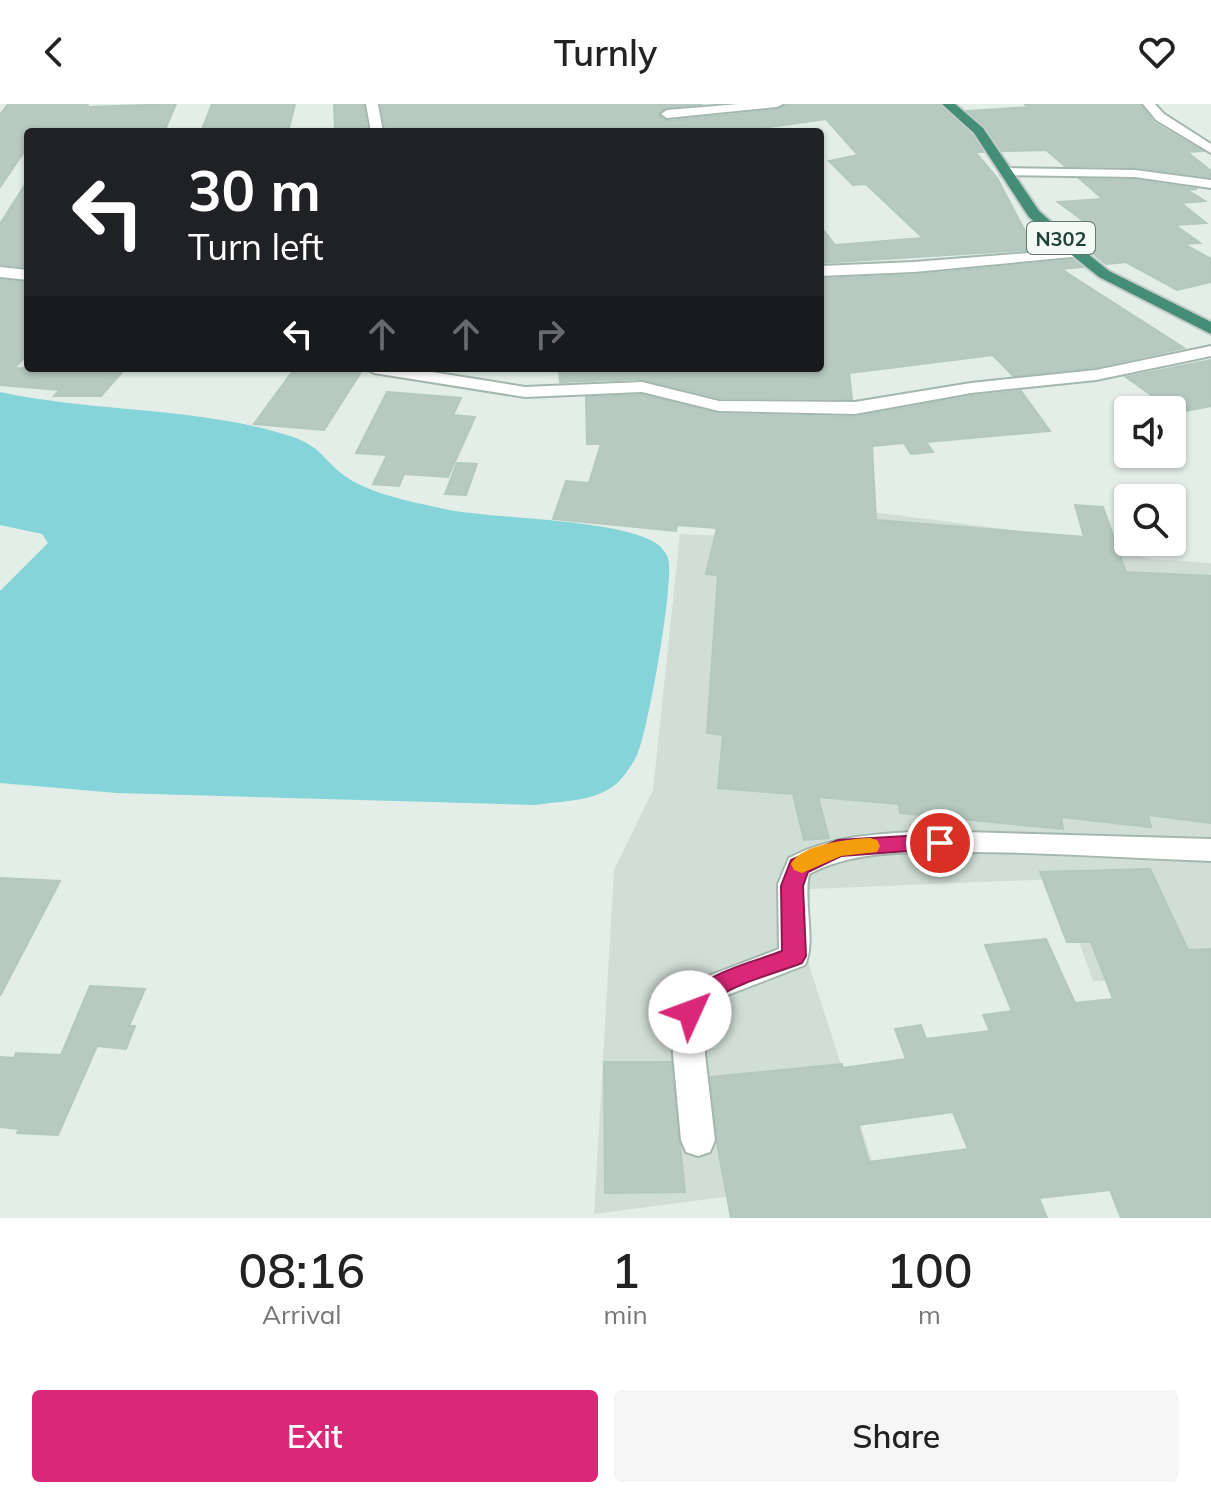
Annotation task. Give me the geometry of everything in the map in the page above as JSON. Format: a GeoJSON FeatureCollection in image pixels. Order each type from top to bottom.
{"type":"FeatureCollection","features":[{"type":"Feature","properties":{"kind":"highway","name":"N302"},"geometry":{"type":"LineString","coordinates":[[948,104],[979,131],[1034,214],[1078,253],[1104,274],[1211,329]]}},
{"type":"Feature","properties":{"kind":"street"},"geometry":{"type":"LineString","coordinates":[[372,104],[376,128]]}},
{"type":"Feature","properties":{"kind":"street"},"geometry":{"type":"LineString","coordinates":[[667,114],[777,104]]}},
{"type":"Feature","properties":{"kind":"street"},"geometry":{"type":"LineString","coordinates":[[1149,104],[1160,117],[1211,149]]}},
{"type":"Feature","properties":{"kind":"street"},"geometry":{"type":"LineString","coordinates":[[1006,172],[1134,173],[1180,176],[1211,184]]}},
{"type":"Feature","properties":{"kind":"street"},"geometry":{"type":"LineString","coordinates":[[824,271],[914,267],[1078,253]]}},
{"type":"Feature","properties":{"kind":"street"},"geometry":{"type":"LineString","coordinates":[[0,272],[24,275]]}},
{"type":"Feature","properties":{"kind":"street"},"geometry":{"type":"LineString","coordinates":[[399,372],[525,392],[642,387],[719,406],[855,408],[971,388],[1096,375],[1211,351]]}},
{"type":"Feature","properties":{"kind":"street"},"geometry":{"type":"LineString","coordinates":[[698,1140],[689,1054],[690,1012],[714,987],[794,956],[792,886],[799,866],[812,858],[838,848],[910,843],[1030,842],[1211,850]]}},
{"type":"Feature","properties":{"kind":"shaded area"},"geometry":{"type":"Polygon","coordinates":[[[857,510],[1004,529],[1114,551],[1114,556],[1211,563],[1211,981],[1093,981],[1057,879],[785,890],[877,1177],[594,1214],[614,870],[653,790],[680,534],[871,542],[857,510]]]}},
{"type":"Feature","properties":{"kind":"water"},"geometry":{"type":"Polygon","coordinates":[[[0,392],[257,427],[303,441],[351,480],[386,495],[449,510],[616,529],[657,544],[668,558],[668,594],[642,741],[633,762],[619,782],[608,790],[577,800],[535,805],[117,793],[0,783],[0,591],[48,543],[42,534],[0,525],[0,392]]]}},
{"type":"Feature","properties":{"kind":"building"},"geometry":{"type":"Polygon","coordinates":[[[8,104],[88,104],[86,107],[176,104],[166,128],[24,128],[24,152],[0,187],[0,115],[8,104]]]}},
{"type":"Feature","properties":{"kind":"building"},"geometry":{"type":"Polygon","coordinates":[[[212,104],[295,104],[289,128],[203,128],[212,104]]]}},
{"type":"Feature","properties":{"kind":"building"},"geometry":{"type":"Polygon","coordinates":[[[334,104],[363,104],[367,128],[335,128],[334,104]]]}},
{"type":"Feature","properties":{"kind":"building"},"geometry":{"type":"Polygon","coordinates":[[[381,104],[703,104],[665,108],[658,115],[667,121],[777,110],[786,104],[939,104],[972,135],[983,152],[975,152],[997,178],[1026,233],[1041,232],[1059,248],[824,263],[824,231],[835,245],[923,238],[866,184],[853,185],[829,161],[858,155],[826,119],[762,128],[385,128],[381,104]]]}},
{"type":"Feature","properties":{"kind":"building"},"geometry":{"type":"Polygon","coordinates":[[[1024,104],[1140,104],[1154,123],[1202,151],[1187,152],[1211,171],[1211,177],[1135,167],[1065,166],[1046,150],[1002,151],[985,126],[967,111],[1030,107],[1024,104]]]}},
{"type":"Feature","properties":{"kind":"building"},"geometry":{"type":"Polygon","coordinates":[[[1080,179],[1135,180],[1197,189],[1187,190],[1205,201],[1181,203],[1206,223],[1175,225],[1200,243],[1184,244],[1211,259],[1211,282],[1177,290],[1126,262],[1106,264],[1065,230],[1093,228],[1058,202],[1103,199],[1080,179]]]}},
{"type":"Feature","properties":{"kind":"building"},"geometry":{"type":"Polygon","coordinates":[[[24,186],[24,267],[0,264],[0,224],[24,186]]]}},
{"type":"Feature","properties":{"kind":"building"},"geometry":{"type":"Polygon","coordinates":[[[1073,260],[1082,267],[1061,269],[1184,348],[1096,367],[1013,376],[993,355],[849,373],[852,399],[719,398],[642,379],[560,382],[559,372],[824,372],[824,279],[914,275],[1073,260]]]}},
{"type":"Feature","properties":{"kind":"building"},"geometry":{"type":"Polygon","coordinates":[[[0,280],[24,283],[24,358],[14,368],[24,368],[24,372],[122,372],[101,396],[54,396],[60,390],[0,385],[0,280]]]}},
{"type":"Feature","properties":{"kind":"building"},"geometry":{"type":"Polygon","coordinates":[[[1211,360],[1211,406],[1186,411],[1186,396],[1152,396],[1126,377],[1211,360]]]}},
{"type":"Feature","properties":{"kind":"building"},"geometry":{"type":"Polygon","coordinates":[[[292,372],[361,372],[324,430],[254,424],[292,372]]]}},
{"type":"Feature","properties":{"kind":"building"},"geometry":{"type":"Polygon","coordinates":[[[1021,391],[1050,431],[926,442],[933,452],[911,454],[904,443],[872,446],[876,520],[1084,537],[1075,505],[1103,507],[1114,538],[1114,556],[1120,556],[1126,572],[1211,576],[1211,823],[1148,815],[1151,827],[1061,817],[1063,829],[900,813],[899,804],[818,797],[829,838],[804,840],[793,794],[718,788],[723,735],[707,733],[718,575],[706,574],[717,528],[677,525],[676,531],[553,519],[566,481],[589,483],[601,444],[587,444],[586,397],[642,395],[719,414],[855,417],[971,396],[1021,391]]]}},
{"type":"Feature","properties":{"kind":"building"},"geometry":{"type":"Polygon","coordinates":[[[387,392],[461,398],[453,415],[475,417],[448,477],[404,474],[399,486],[373,484],[387,455],[356,453],[387,392]]]}},
{"type":"Feature","properties":{"kind":"building"},"geometry":{"type":"Polygon","coordinates":[[[457,463],[477,464],[466,495],[445,494],[457,463]]]}},
{"type":"Feature","properties":{"kind":"building"},"geometry":{"type":"Polygon","coordinates":[[[1150,869],[1188,950],[1211,949],[1211,1218],[1121,1218],[1110,1190],[1039,1198],[1047,1218],[731,1218],[717,1143],[711,1077],[842,1064],[843,1068],[906,1059],[895,1029],[921,1025],[926,1039],[990,1031],[983,1015],[1012,1011],[985,945],[1046,939],[1075,1003],[1113,999],[1091,942],[1067,942],[1040,872],[1150,869]],[[953,1112],[858,1125],[869,1162],[968,1149],[953,1112]]]}},
{"type":"Feature","properties":{"kind":"building"},"geometry":{"type":"Polygon","coordinates":[[[0,878],[60,881],[0,996],[0,878]]]}},
{"type":"Feature","properties":{"kind":"building"},"geometry":{"type":"Polygon","coordinates":[[[90,986],[145,989],[129,1026],[135,1026],[126,1049],[97,1046],[58,1135],[17,1133],[19,1129],[0,1127],[0,1057],[14,1058],[16,1053],[61,1055],[90,986]]]}},
{"type":"Feature","properties":{"kind":"building"},"geometry":{"type":"Polygon","coordinates":[[[604,1062],[671,1062],[685,1192],[605,1193],[604,1062]]]}},
{"type":"Feature","properties":{"kind":"slow traffic"},"geometry":{"type":"LineString","coordinates":[[802,864],[838,848],[870,846]]}},
{"type":"Feature","properties":{"kind":"route"},"geometry":{"type":"LineString","coordinates":[[690,1012],[714,987],[794,956],[792,886],[799,866],[838,848],[940,843]]}}]}
